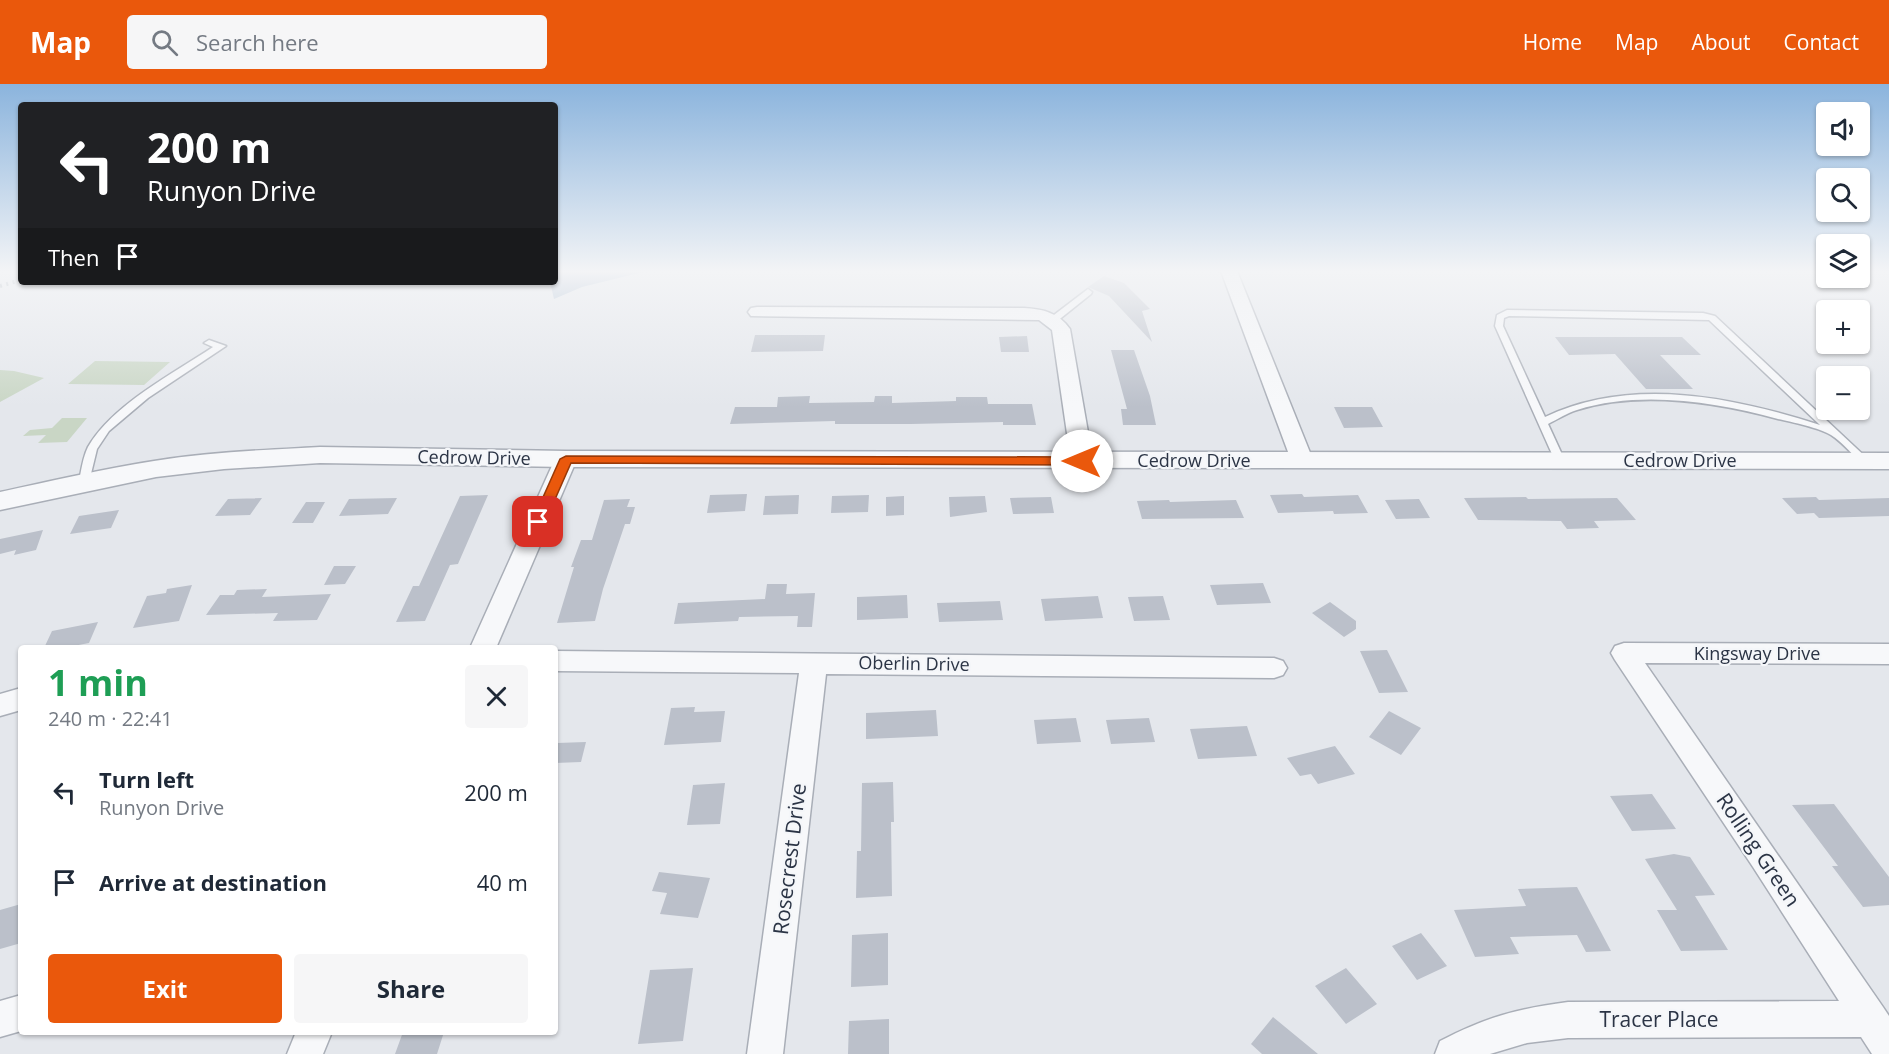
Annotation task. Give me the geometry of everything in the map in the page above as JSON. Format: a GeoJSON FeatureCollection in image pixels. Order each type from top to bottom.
{"type":"FeatureCollection","features":[{"type":"Feature","properties":{"kind":"street"},"geometry":{"type":"LineString","coordinates":[[1046,316],[1053,320],[1061,329],[1082,461]]}},
{"type":"Feature","properties":{"kind":"street"},"geometry":{"type":"LineString","coordinates":[[1246,316],[1302,460]]}},
{"type":"Feature","properties":{"kind":"street","name":"Cedrow Drive"},"geometry":{"type":"LineString","coordinates":[[0,501],[156,469],[279,456],[1082,461],[1877,461]]}},
{"type":"Feature","properties":{"kind":"street"},"geometry":{"type":"LineString","coordinates":[[484,645],[566,459]]}},
{"type":"Feature","properties":{"kind":"street","name":"Kingsway Drive"},"geometry":{"type":"LineString","coordinates":[[1624,653],[1889,654]]}},
{"type":"Feature","properties":{"kind":"street","name":"Rolling Green"},"geometry":{"type":"LineString","coordinates":[[1624,653],[1889,1048]]}},
{"type":"Feature","properties":{"kind":"street","name":"Oberlin Drive"},"geometry":{"type":"LineString","coordinates":[[558,661],[1274,668]]}},
{"type":"Feature","properties":{"kind":"street","name":"Rosecrest Drive"},"geometry":{"type":"LineString","coordinates":[[765,1054],[814,663]]}},
{"type":"Feature","properties":{"kind":"street"},"geometry":{"type":"LineString","coordinates":[[0,705],[18,700]]}},
{"type":"Feature","properties":{"kind":"street"},"geometry":{"type":"LineString","coordinates":[[0,1019],[18,1014]]}},
{"type":"Feature","properties":{"kind":"street","name":"Tracer Place"},"geometry":{"type":"LineString","coordinates":[[1454,1054],[1488,1036],[1527,1025],[1568,1020],[1871,1019]]}},
{"type":"Feature","properties":{"kind":"street"},"geometry":{"type":"LineString","coordinates":[[305,1054],[313,1035]]}},
{"type":"Feature","properties":{"kind":"lane"},"geometry":{"type":"LineString","coordinates":[[1053,320],[1058,316]]}},
{"type":"Feature","properties":{"kind":"lane"},"geometry":{"type":"LineString","coordinates":[[1501,316],[1499,326],[1560,461]]}},
{"type":"Feature","properties":{"kind":"lane"},"geometry":{"type":"LineString","coordinates":[[1704,316],[1712,318],[1834,432],[1877,461]]}},
{"type":"Feature","properties":{"kind":"lane"},"geometry":{"type":"LineString","coordinates":[[84,482],[92,449],[105,429],[145,396],[221,346],[209,344]]}},
{"type":"Feature","properties":{"kind":"lane"},"geometry":{"type":"LineString","coordinates":[[1542,423],[1558,412],[1585,403],[1620,399],[1692,399],[1755,408],[1834,432]]}},
{"type":"Feature","properties":{"kind":"green space"},"geometry":{"type":"Polygon","coordinates":[[[95,361],[170,362],[144,385],[68,384],[95,361]]]}},
{"type":"Feature","properties":{"kind":"green space"},"geometry":{"type":"Polygon","coordinates":[[[0,370],[14,371],[44,378],[0,402],[0,370]]]}},
{"type":"Feature","properties":{"kind":"green space"},"geometry":{"type":"Polygon","coordinates":[[[62,418],[87,418],[67,442],[38,443],[46,435],[23,436],[30,430],[52,428],[62,418]]]}},
{"type":"Feature","properties":{"kind":"building"},"geometry":{"type":"Polygon","coordinates":[[[1128,316],[1144,316],[1152,342],[1128,316]]]}},
{"type":"Feature","properties":{"kind":"building"},"geometry":{"type":"Polygon","coordinates":[[[755,335],[825,335],[823,351],[751,352],[755,335]]]}},
{"type":"Feature","properties":{"kind":"building"},"geometry":{"type":"Polygon","coordinates":[[[1027,336],[1029,352],[1001,352],[999,337],[1027,336]]]}},
{"type":"Feature","properties":{"kind":"building"},"geometry":{"type":"Polygon","coordinates":[[[1555,337],[1682,337],[1701,355],[1660,355],[1693,389],[1646,389],[1615,354],[1569,355],[1555,337]]]}},
{"type":"Feature","properties":{"kind":"building"},"geometry":{"type":"Polygon","coordinates":[[[1111,350],[1134,350],[1150,396],[1156,425],[1123,425],[1121,409],[1127,409],[1111,350]]]}},
{"type":"Feature","properties":{"kind":"building"},"geometry":{"type":"Polygon","coordinates":[[[810,396],[809,403],[874,402],[875,396],[892,396],[892,403],[956,401],[956,397],[987,397],[988,404],[1032,404],[1036,425],[1003,425],[1003,422],[835,424],[835,421],[730,424],[735,407],[777,407],[778,397],[810,396]]]}},
{"type":"Feature","properties":{"kind":"building"},"geometry":{"type":"Polygon","coordinates":[[[1334,407],[1372,407],[1383,427],[1344,428],[1334,407]]]}},
{"type":"Feature","properties":{"kind":"building"},"geometry":{"type":"Polygon","coordinates":[[[747,494],[745,511],[707,513],[710,495],[747,494]]]}},
{"type":"Feature","properties":{"kind":"building"},"geometry":{"type":"Polygon","coordinates":[[[1302,494],[1304,497],[1358,495],[1368,513],[1334,514],[1333,511],[1278,513],[1270,495],[1302,494]]]}},
{"type":"Feature","properties":{"kind":"building"},"geometry":{"type":"Polygon","coordinates":[[[488,495],[458,564],[450,565],[425,621],[396,622],[413,586],[419,586],[460,496],[488,495]]]}},
{"type":"Feature","properties":{"kind":"building"},"geometry":{"type":"Polygon","coordinates":[[[799,495],[798,514],[763,515],[765,496],[799,495]]]}},
{"type":"Feature","properties":{"kind":"building"},"geometry":{"type":"Polygon","coordinates":[[[869,495],[868,512],[831,513],[832,496],[869,495]]]}},
{"type":"Feature","properties":{"kind":"building"},"geometry":{"type":"Polygon","coordinates":[[[904,496],[904,515],[886,516],[886,497],[904,496]]]}},
{"type":"Feature","properties":{"kind":"building"},"geometry":{"type":"Polygon","coordinates":[[[985,496],[987,512],[950,517],[949,497],[985,496]]]}},
{"type":"Feature","properties":{"kind":"building"},"geometry":{"type":"Polygon","coordinates":[[[1051,497],[1054,513],[1013,514],[1010,498],[1051,497]]]}},
{"type":"Feature","properties":{"kind":"building"},"geometry":{"type":"Polygon","coordinates":[[[1526,497],[1528,499],[1617,498],[1636,520],[1594,521],[1599,528],[1567,529],[1561,521],[1478,520],[1464,498],[1526,497]]]}},
{"type":"Feature","properties":{"kind":"building"},"geometry":{"type":"Polygon","coordinates":[[[1816,497],[1819,500],[1889,498],[1889,516],[1819,518],[1814,513],[1797,514],[1782,498],[1816,497]]]}},
{"type":"Feature","properties":{"kind":"building"},"geometry":{"type":"Polygon","coordinates":[[[262,498],[250,515],[215,516],[228,499],[262,498]]]}},
{"type":"Feature","properties":{"kind":"building"},"geometry":{"type":"Polygon","coordinates":[[[397,498],[388,514],[339,516],[349,499],[397,498]]]}},
{"type":"Feature","properties":{"kind":"building"},"geometry":{"type":"Polygon","coordinates":[[[630,499],[627,507],[635,507],[630,524],[625,524],[603,589],[595,621],[557,623],[574,567],[571,567],[581,540],[592,540],[604,500],[630,499]]]}},
{"type":"Feature","properties":{"kind":"building"},"geometry":{"type":"Polygon","coordinates":[[[1419,499],[1430,518],[1396,519],[1385,500],[1419,499]]]}},
{"type":"Feature","properties":{"kind":"building"},"geometry":{"type":"Polygon","coordinates":[[[1169,500],[1170,502],[1236,500],[1244,518],[1142,519],[1137,501],[1169,500]]]}},
{"type":"Feature","properties":{"kind":"building"},"geometry":{"type":"Polygon","coordinates":[[[306,502],[325,502],[313,523],[292,523],[306,502]]]}},
{"type":"Feature","properties":{"kind":"building"},"geometry":{"type":"Polygon","coordinates":[[[119,510],[111,528],[70,534],[79,516],[119,510]]]}},
{"type":"Feature","properties":{"kind":"building"},"geometry":{"type":"Polygon","coordinates":[[[43,530],[36,550],[14,555],[16,550],[0,554],[0,539],[43,530]]]}},
{"type":"Feature","properties":{"kind":"building"},"geometry":{"type":"Polygon","coordinates":[[[334,566],[356,566],[345,584],[324,585],[334,566]]]}},
{"type":"Feature","properties":{"kind":"building"},"geometry":{"type":"Polygon","coordinates":[[[1263,583],[1271,603],[1217,605],[1210,585],[1263,583]]]}},
{"type":"Feature","properties":{"kind":"building"},"geometry":{"type":"Polygon","coordinates":[[[767,584],[787,584],[786,594],[815,593],[812,627],[797,627],[798,616],[739,617],[738,621],[674,624],[678,603],[765,599],[767,584]]]}},
{"type":"Feature","properties":{"kind":"building"},"geometry":{"type":"Polygon","coordinates":[[[192,585],[179,621],[133,628],[147,596],[166,593],[167,589],[192,585]]]}},
{"type":"Feature","properties":{"kind":"building"},"geometry":{"type":"Polygon","coordinates":[[[267,589],[262,597],[331,594],[317,620],[273,621],[278,613],[206,615],[220,595],[234,595],[237,590],[267,589]]]}},
{"type":"Feature","properties":{"kind":"building"},"geometry":{"type":"Polygon","coordinates":[[[907,595],[908,618],[857,620],[857,597],[907,595]]]}},
{"type":"Feature","properties":{"kind":"building"},"geometry":{"type":"Polygon","coordinates":[[[1098,596],[1103,618],[1045,621],[1041,599],[1098,596]]]}},
{"type":"Feature","properties":{"kind":"building"},"geometry":{"type":"Polygon","coordinates":[[[1163,596],[1170,620],[1134,621],[1128,597],[1163,596]]]}},
{"type":"Feature","properties":{"kind":"building"},"geometry":{"type":"Polygon","coordinates":[[[1000,601],[1003,620],[939,622],[937,603],[1000,601]]]}},
{"type":"Feature","properties":{"kind":"building"},"geometry":{"type":"Polygon","coordinates":[[[1330,602],[1356,621],[1356,629],[1344,637],[1312,613],[1330,602]]]}},
{"type":"Feature","properties":{"kind":"building"},"geometry":{"type":"Polygon","coordinates":[[[98,622],[89,643],[45,645],[52,631],[98,622]]]}},
{"type":"Feature","properties":{"kind":"building"},"geometry":{"type":"Polygon","coordinates":[[[1387,650],[1408,692],[1379,693],[1360,651],[1387,650]]]}},
{"type":"Feature","properties":{"kind":"building"},"geometry":{"type":"Polygon","coordinates":[[[695,707],[694,712],[725,711],[721,742],[664,745],[671,708],[695,707]]]}},
{"type":"Feature","properties":{"kind":"building"},"geometry":{"type":"Polygon","coordinates":[[[936,710],[938,736],[866,739],[866,713],[936,710]]]}},
{"type":"Feature","properties":{"kind":"building"},"geometry":{"type":"Polygon","coordinates":[[[1389,711],[1421,728],[1401,755],[1369,737],[1389,711]]]}},
{"type":"Feature","properties":{"kind":"building"},"geometry":{"type":"Polygon","coordinates":[[[1076,718],[1081,742],[1037,744],[1034,720],[1076,718]]]}},
{"type":"Feature","properties":{"kind":"building"},"geometry":{"type":"Polygon","coordinates":[[[1149,718],[1155,742],[1111,744],[1106,720],[1149,718]]]}},
{"type":"Feature","properties":{"kind":"building"},"geometry":{"type":"Polygon","coordinates":[[[1247,726],[1257,756],[1198,759],[1190,729],[1247,726]]]}},
{"type":"Feature","properties":{"kind":"building"},"geometry":{"type":"Polygon","coordinates":[[[586,742],[581,762],[558,763],[558,743],[586,742]]]}},
{"type":"Feature","properties":{"kind":"building"},"geometry":{"type":"Polygon","coordinates":[[[1335,746],[1355,774],[1318,784],[1311,774],[1300,776],[1287,758],[1335,746]]]}},
{"type":"Feature","properties":{"kind":"building"},"geometry":{"type":"Polygon","coordinates":[[[893,782],[892,896],[856,898],[857,851],[861,851],[862,783],[893,782]]]}},
{"type":"Feature","properties":{"kind":"building"},"geometry":{"type":"Polygon","coordinates":[[[725,783],[720,824],[687,825],[693,785],[725,783]]]}},
{"type":"Feature","properties":{"kind":"building"},"geometry":{"type":"Polygon","coordinates":[[[1652,794],[1676,829],[1632,831],[1610,796],[1652,794]]]}},
{"type":"Feature","properties":{"kind":"building"},"geometry":{"type":"Polygon","coordinates":[[[1834,804],[1889,877],[1889,905],[1863,907],[1832,866],[1838,866],[1792,805],[1834,804]]]}},
{"type":"Feature","properties":{"kind":"building"},"geometry":{"type":"Polygon","coordinates":[[[1674,854],[1690,857],[1715,895],[1695,896],[1728,950],[1681,951],[1657,910],[1677,910],[1645,859],[1674,854]]]}},
{"type":"Feature","properties":{"kind":"building"},"geometry":{"type":"Polygon","coordinates":[[[659,872],[710,878],[698,918],[660,914],[667,893],[652,891],[659,872]]]}},
{"type":"Feature","properties":{"kind":"building"},"geometry":{"type":"Polygon","coordinates":[[[1577,887],[1611,951],[1586,952],[1577,935],[1510,937],[1519,954],[1475,957],[1454,910],[1526,906],[1518,889],[1577,887]]]}},
{"type":"Feature","properties":{"kind":"building"},"geometry":{"type":"Polygon","coordinates":[[[18,905],[18,944],[0,949],[0,910],[18,905]]]}},
{"type":"Feature","properties":{"kind":"building"},"geometry":{"type":"Polygon","coordinates":[[[888,933],[888,985],[851,987],[852,935],[888,933]]]}},
{"type":"Feature","properties":{"kind":"building"},"geometry":{"type":"Polygon","coordinates":[[[1421,933],[1447,966],[1417,980],[1392,946],[1421,933]]]}},
{"type":"Feature","properties":{"kind":"building"},"geometry":{"type":"Polygon","coordinates":[[[693,968],[683,1041],[638,1044],[650,970],[693,968]]]}},
{"type":"Feature","properties":{"kind":"building"},"geometry":{"type":"Polygon","coordinates":[[[1346,968],[1377,1004],[1346,1024],[1315,986],[1346,968]]]}},
{"type":"Feature","properties":{"kind":"building"},"geometry":{"type":"Polygon","coordinates":[[[1273,1017],[1318,1054],[1262,1054],[1251,1044],[1273,1017]]]}},
{"type":"Feature","properties":{"kind":"building"},"geometry":{"type":"Polygon","coordinates":[[[889,1019],[889,1054],[848,1054],[849,1021],[889,1019]]]}},
{"type":"Feature","properties":{"kind":"building"},"geometry":{"type":"Polygon","coordinates":[[[402,1035],[443,1035],[437,1054],[395,1054],[402,1035]]]}},
{"type":"Feature","properties":{"kind":"route"},"geometry":{"type":"LineString","coordinates":[[538,522],[566,459],[1082,461]]}}]}
